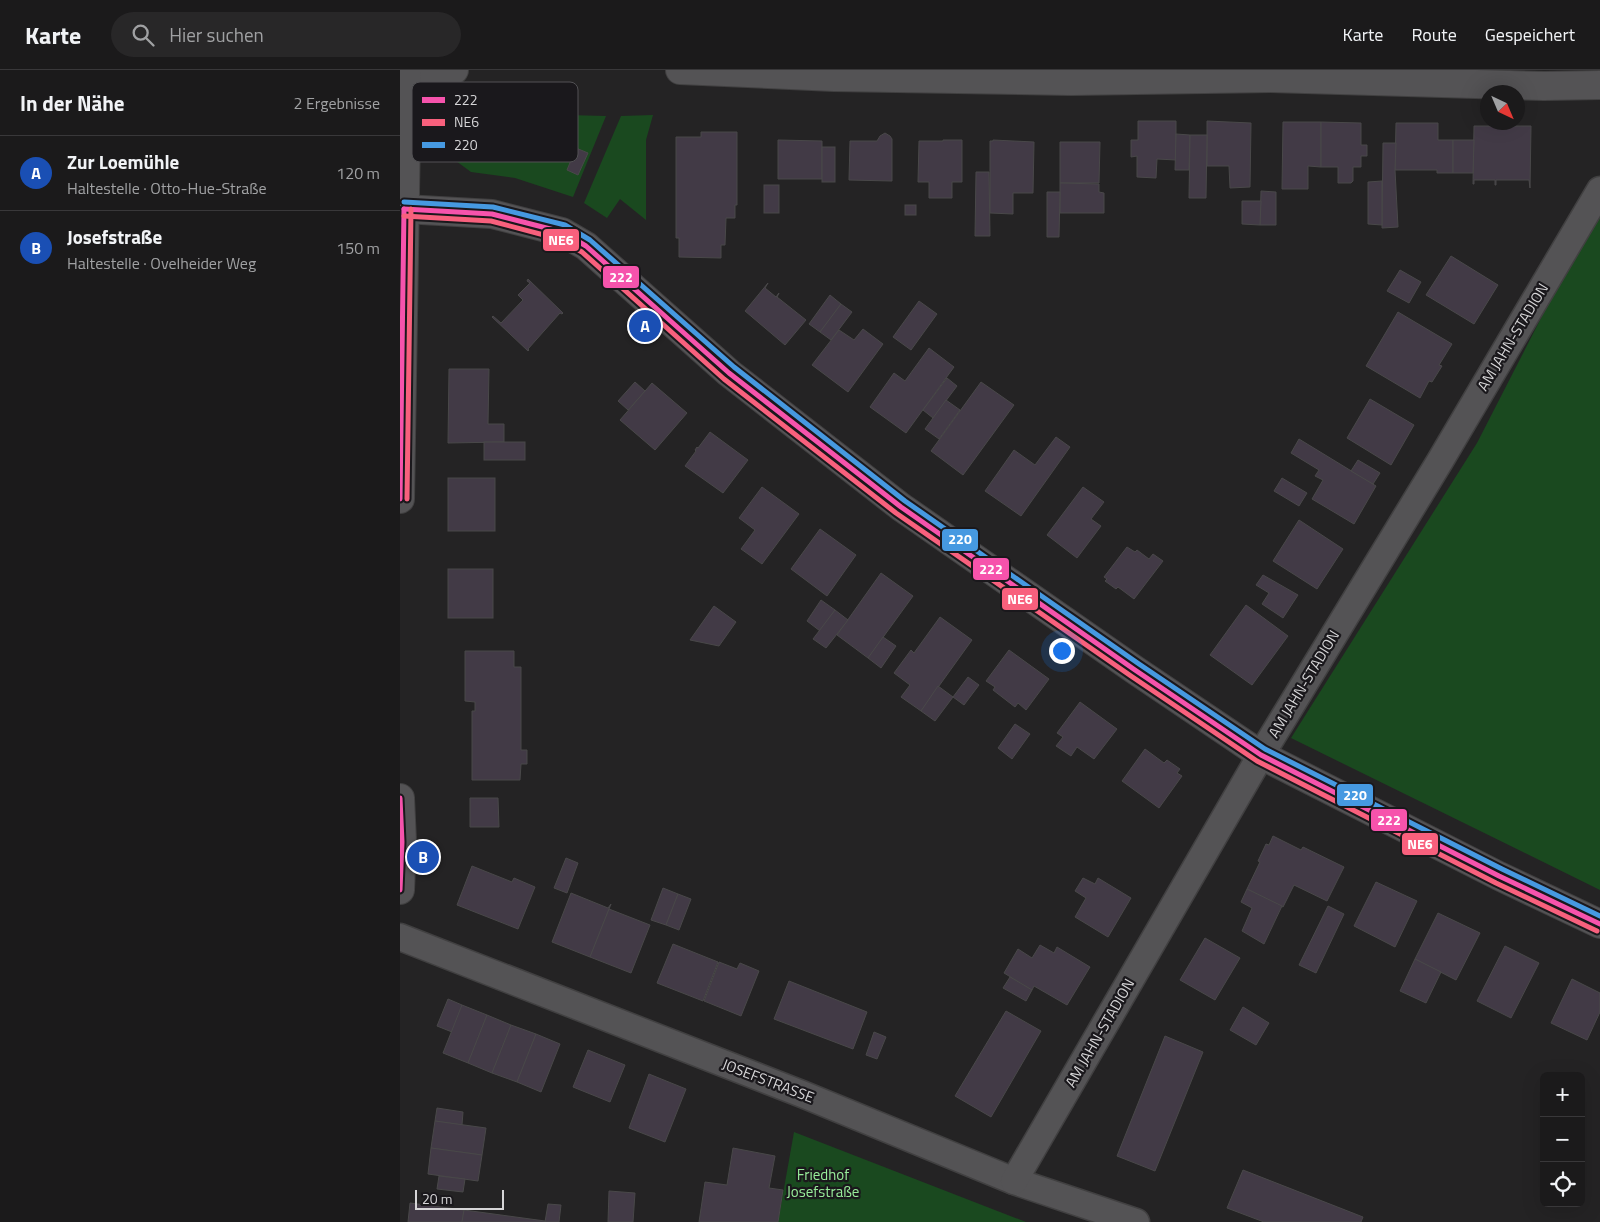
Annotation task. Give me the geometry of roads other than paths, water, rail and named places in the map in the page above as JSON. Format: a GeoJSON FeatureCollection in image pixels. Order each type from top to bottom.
{"type":"FeatureCollection","features":[{"type":"Feature","properties":{"kind":"street"},"geometry":{"type":"LineString","coordinates":[[400,499],[405,71],[454,70]]}},
{"type":"Feature","properties":{"kind":"street"},"geometry":{"type":"LineString","coordinates":[[680,70],[864,78],[1071,81],[1271,78],[1544,86],[1600,85]]}},
{"type":"Feature","properties":{"kind":"street","name":"AM JAHN-STADION"},"geometry":{"type":"LineString","coordinates":[[1014,1181],[1262,755],[1435,470],[1600,190]]}},
{"type":"Feature","properties":{"kind":"street"},"geometry":{"type":"LineString","coordinates":[[404,209],[492,214],[562,232],[586,246],[729,373],[901,507],[1135,670],[1262,755],[1499,876],[1600,924]]}},
{"type":"Feature","properties":{"kind":"street"},"geometry":{"type":"LineString","coordinates":[[400,798],[402,842],[400,890]]}},
{"type":"Feature","properties":{"kind":"street","name":"JOSEFSTRASSE"},"geometry":{"type":"LineString","coordinates":[[400,937],[802,1094],[1014,1181],[1136,1222]]}},
{"type":"Feature","properties":{"kind":"place","name":"Zur Loemühle"},"geometry":{"type":"Point","coordinates":[645,326]}},
{"type":"Feature","properties":{"kind":"place","name":"Josefstraße"},"geometry":{"type":"Point","coordinates":[423,857]}},
{"type":"Feature","properties":{"kind":"park label","name":"Friedhof Josefstraße"},"geometry":{"type":"Point","coordinates":[823,1184]}}]}
